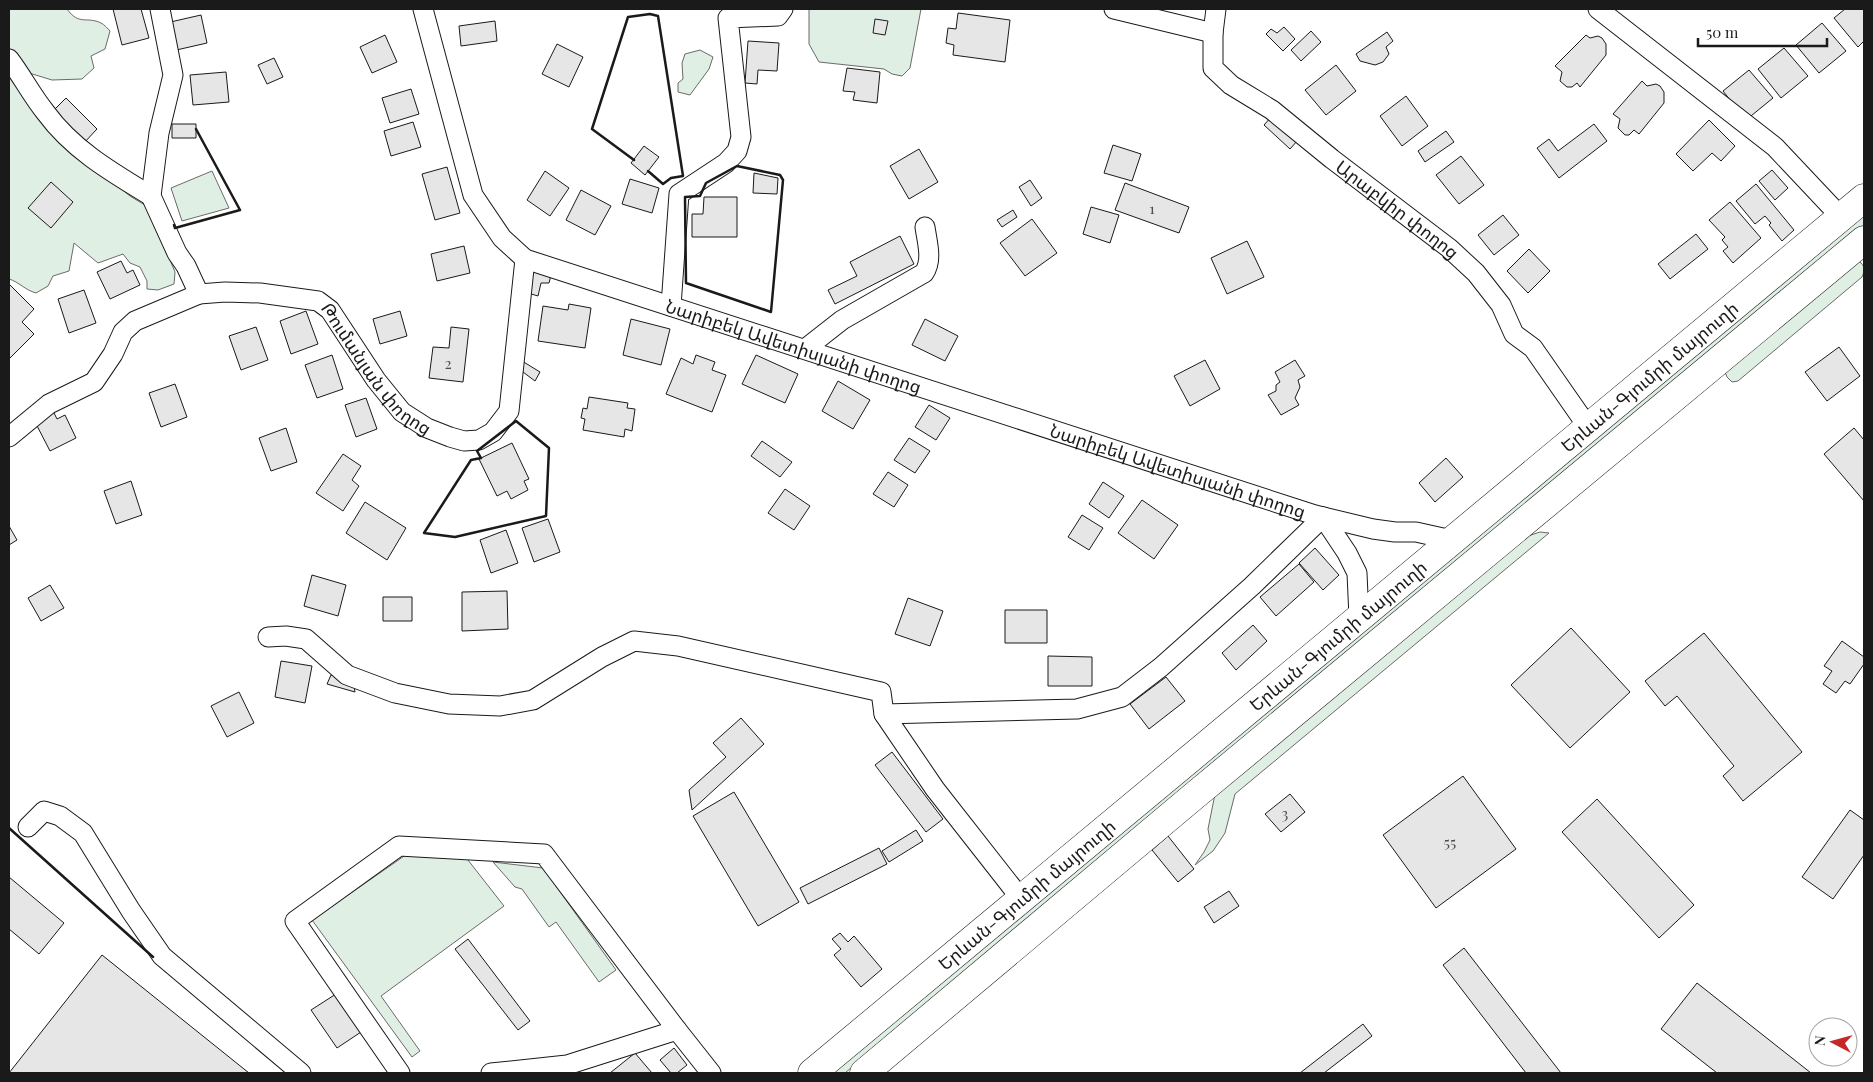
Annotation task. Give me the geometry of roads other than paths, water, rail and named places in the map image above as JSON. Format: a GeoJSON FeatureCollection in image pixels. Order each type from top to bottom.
{"type":"FeatureCollection","features":[{"type":"Feature","properties":{"kind":"highway","name":"Երևան-Գյումրի մայրուղի"},"geometry":{"type":"LineString","coordinates":[[812,1073],[1452,540],[1672,360],[1864,198]]}},
{"type":"Feature","properties":{"kind":"highway","name":"Երևան-Գյումրի մայրուղի"},"geometry":{"type":"LineString","coordinates":[[864,1073],[1194,796],[1864,240]]}},
{"type":"Feature","properties":{"kind":"street"},"geometry":{"type":"LineString","coordinates":[[160,9],[173,74],[159,133],[151,196],[176,252],[186,266],[199,294]]}},
{"type":"Feature","properties":{"kind":"street","name":"Նարիբեկ Ավետիսյանի փողոց"},"geometry":{"type":"LineString","coordinates":[[423,9],[474,194],[502,238],[525,259],[1323,517],[1373,529],[1394,532],[1416,532],[1452,540]]}},
{"type":"Feature","properties":{"kind":"street"},"geometry":{"type":"LineString","coordinates":[[671,306],[679,194],[726,163],[737,150],[741,137],[728,18],[778,16],[783,9]]}},
{"type":"Feature","properties":{"kind":"street"},"geometry":{"type":"LineString","coordinates":[[1114,9],[1213,33]]}},
{"type":"Feature","properties":{"kind":"street","name":"Արաբկիր փողոց"},"geometry":{"type":"LineString","coordinates":[[1216,9],[1213,33],[1213,68],[1231,85],[1272,110],[1449,248],[1476,273],[1501,305],[1514,334],[1533,348],[1588,428]]}},
{"type":"Feature","properties":{"kind":"street"},"geometry":{"type":"LineString","coordinates":[[1598,9],[1775,147],[1841,217]]}},
{"type":"Feature","properties":{"kind":"street"},"geometry":{"type":"LineString","coordinates":[[9,59],[46,113],[64,135],[96,162],[151,196]]}},
{"type":"Feature","properties":{"kind":"street"},"geometry":{"type":"LineString","coordinates":[[806,349],[842,320],[924,274],[928,267],[929,258],[925,227]]}},
{"type":"Feature","properties":{"kind":"street","name":"Թումանյան փողոց"},"geometry":{"type":"LineString","coordinates":[[9,437],[49,404],[94,382],[112,354],[123,332],[135,321],[199,294],[225,292],[260,293],[318,301],[330,310],[376,380],[402,412],[427,428],[450,437],[464,441],[479,440],[493,432],[509,411],[525,259]]}},
{"type":"Feature","properties":{"kind":"street"},"geometry":{"type":"LineString","coordinates":[[884,714],[1077,709],[1122,697],[1161,667],[1252,586],[1323,517],[1347,553],[1357,573],[1359,618]]}},
{"type":"Feature","properties":{"kind":"street"},"geometry":{"type":"LineString","coordinates":[[268,637],[286,636],[306,639],[347,675],[395,693],[449,704],[500,706],[533,700],[602,657],[634,641],[678,646],[881,692],[884,714],[935,789],[1022,900]]}},
{"type":"Feature","properties":{"kind":"street"},"geometry":{"type":"LineString","coordinates":[[28,827],[44,811],[60,816],[83,833],[131,911],[162,956],[301,1073]]}},
{"type":"Feature","properties":{"kind":"street"},"geometry":{"type":"LineString","coordinates":[[400,1073],[295,921],[399,846],[544,854],[711,1073]]}},
{"type":"Feature","properties":{"kind":"street"},"geometry":{"type":"LineString","coordinates":[[491,1073],[567,1065],[677,1030]]}}]}
